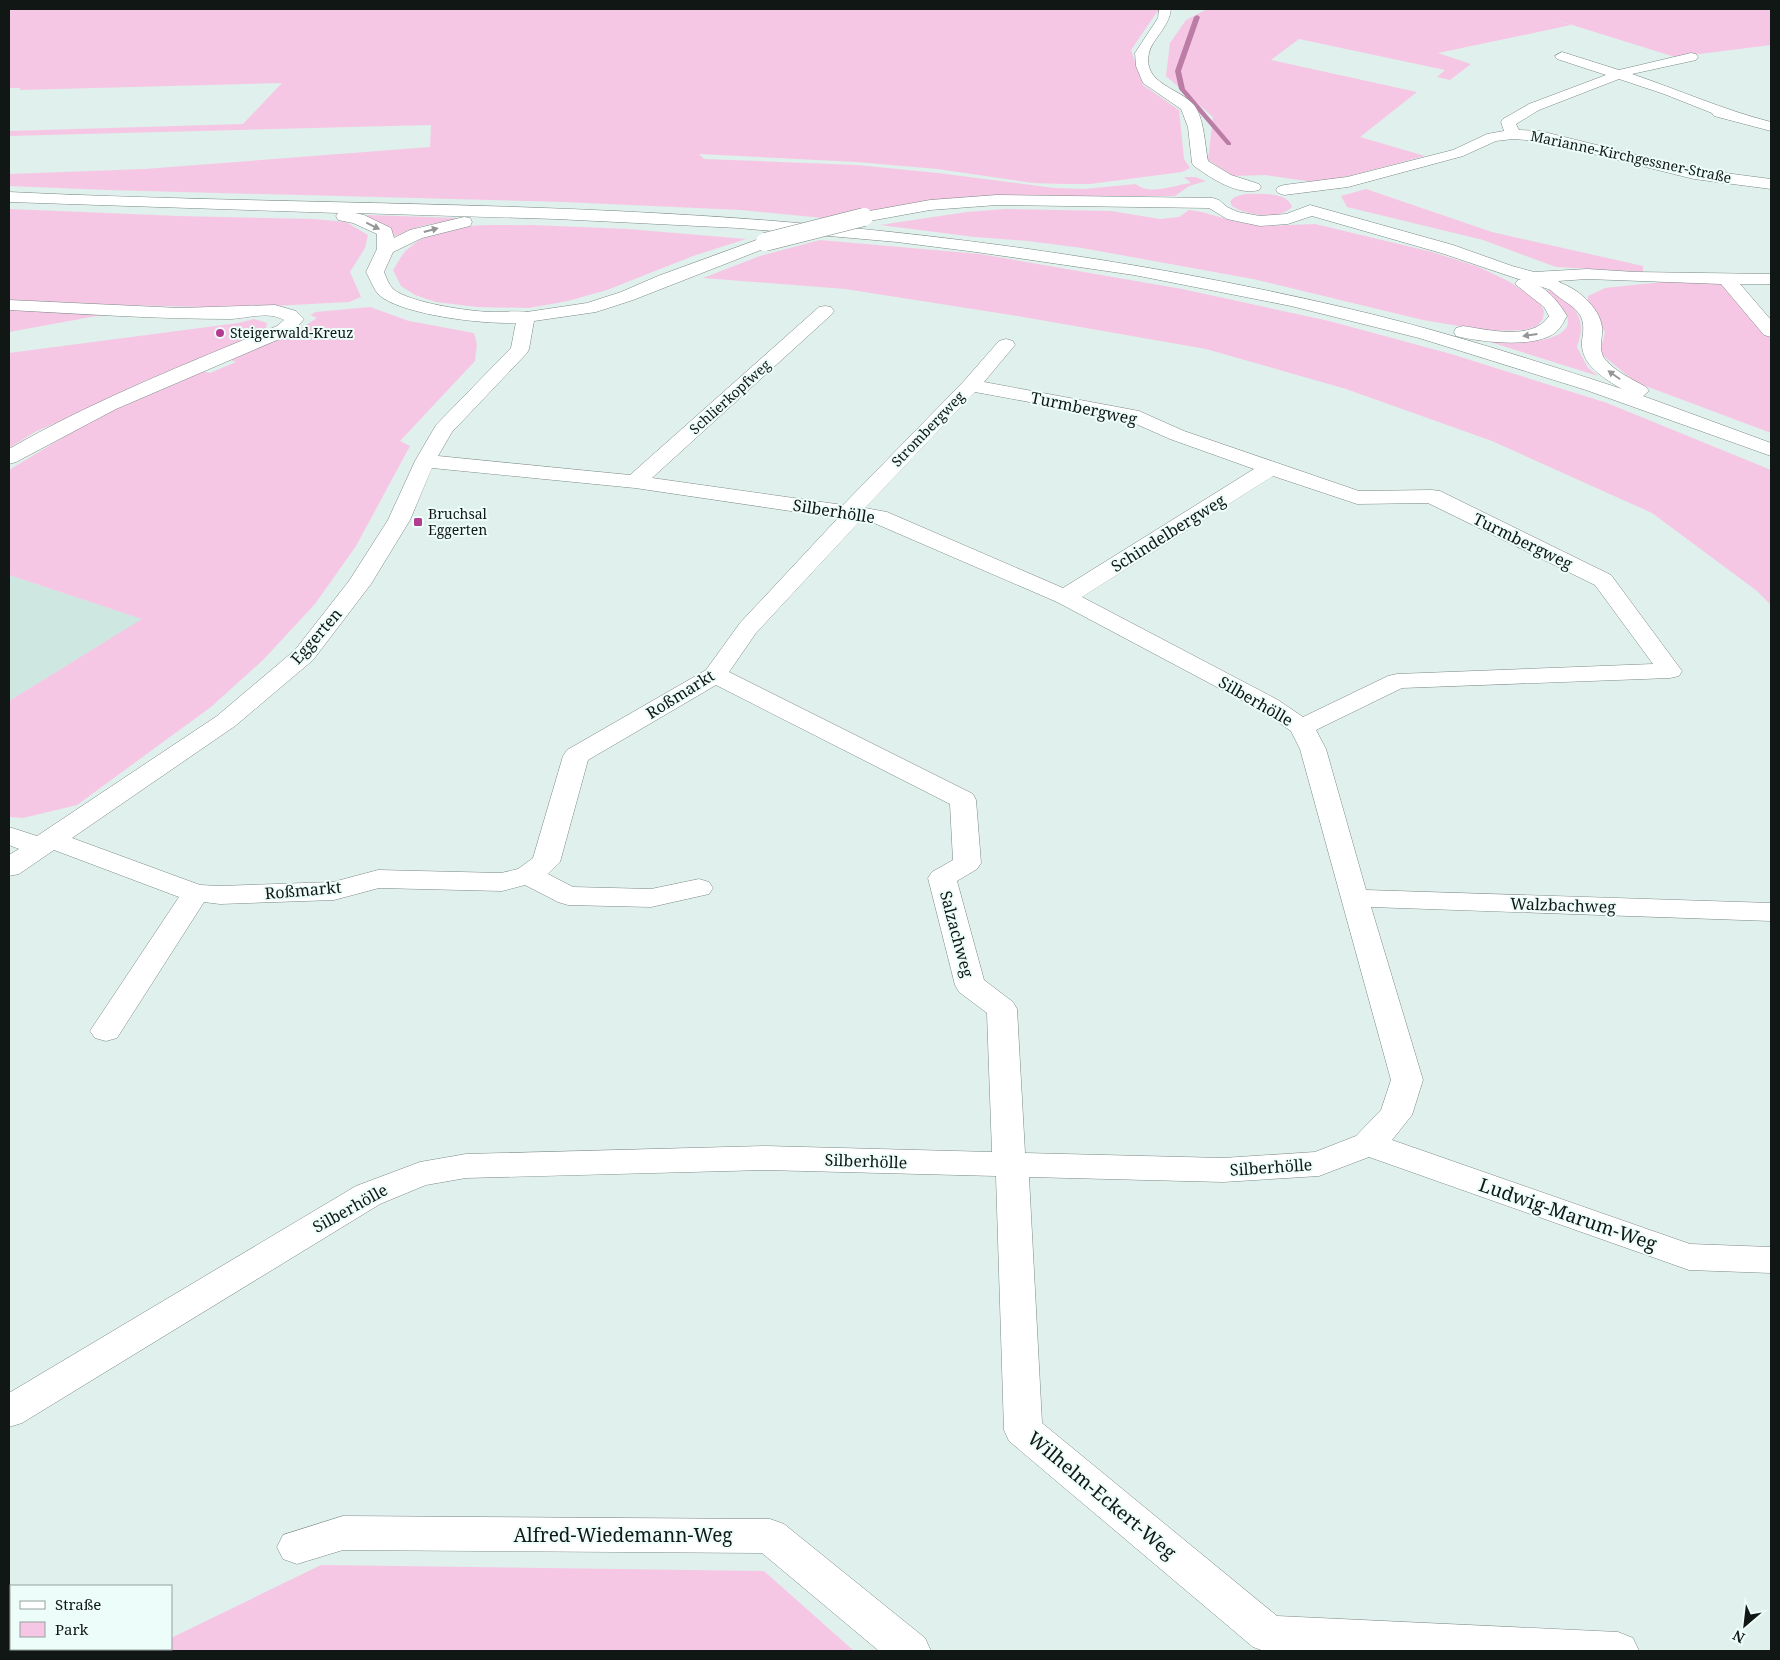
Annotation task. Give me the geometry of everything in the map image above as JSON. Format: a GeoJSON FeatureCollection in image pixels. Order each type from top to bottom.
{"type":"FeatureCollection","features":[{"type":"Feature","properties":{"kind":"street"},"geometry":{"type":"LineString","coordinates":[[1165,9],[1164,18],[1142,53],[1143,66],[1148,80],[1188,107],[1196,127],[1200,163],[1225,185],[1284,190],[1348,182]]}},
{"type":"Feature","properties":{"kind":"street"},"geometry":{"type":"LineString","coordinates":[[1562,56],[1669,91],[1737,118]]}},
{"type":"Feature","properties":{"kind":"street"},"geometry":{"type":"LineString","coordinates":[[1514,134],[1508,122],[1534,107],[1634,69],[1691,58]]}},
{"type":"Feature","properties":{"kind":"street"},"geometry":{"type":"LineString","coordinates":[[1604,81],[1771,127]]}},
{"type":"Feature","properties":{"kind":"street","name":"Marianne-Kirchgessner-Straße"},"geometry":{"type":"LineString","coordinates":[[1348,182],[1458,153],[1492,137],[1514,134],[1540,136],[1694,174],[1771,184]]}},
{"type":"Feature","properties":{"kind":"street"},"geometry":{"type":"LineString","coordinates":[[1295,218],[1348,182]]}},
{"type":"Feature","properties":{"kind":"street"},"geometry":{"type":"LineString","coordinates":[[1213,203],[1214,198],[1225,185]]}},
{"type":"Feature","properties":{"kind":"street"},"geometry":{"type":"LineString","coordinates":[[1284,190],[1296,194],[1310,206],[1474,258],[1529,280],[1557,287],[1587,285],[1635,277]]}},
{"type":"Feature","properties":{"kind":"street"},"geometry":{"type":"LineString","coordinates":[[9,197],[740,223],[1007,250],[1192,281],[1372,320],[1536,367],[1669,412],[1771,450]]}},
{"type":"Feature","properties":{"kind":"street"},"geometry":{"type":"LineString","coordinates":[[310,208],[358,219],[385,232],[386,249],[374,272],[386,292],[408,302],[437,311],[488,317],[526,317],[590,308],[766,242],[864,217],[930,206],[997,200],[1213,203],[1218,209],[1244,218],[1262,220],[1295,218],[1426,243]]}},
{"type":"Feature","properties":{"kind":"street"},"geometry":{"type":"LineString","coordinates":[[386,249],[416,234],[453,224],[525,214]]}},
{"type":"Feature","properties":{"kind":"street"},"geometry":{"type":"LineString","coordinates":[[1529,280],[1587,274],[1635,277],[1771,279]]}},
{"type":"Feature","properties":{"kind":"street"},"geometry":{"type":"LineString","coordinates":[[1725,277],[1771,331]]}},
{"type":"Feature","properties":{"kind":"street"},"geometry":{"type":"LineString","coordinates":[[1372,320],[1503,337],[1538,333],[1550,329],[1558,316],[1551,304],[1529,280]]}},
{"type":"Feature","properties":{"kind":"street"},"geometry":{"type":"LineString","coordinates":[[1557,287],[1584,309],[1592,322],[1591,345],[1598,362],[1612,374],[1669,412]]}},
{"type":"Feature","properties":{"kind":"street"},"geometry":{"type":"LineString","coordinates":[[9,305],[200,314],[277,311],[289,313],[295,319],[284,330],[108,406],[43,437],[9,458]]}},
{"type":"Feature","properties":{"kind":"street","name":"Schlierkopfweg"},"geometry":{"type":"LineString","coordinates":[[635,482],[825,311]]}},
{"type":"Feature","properties":{"kind":"street","name":"Eggerten"},"geometry":{"type":"LineString","coordinates":[[9,868],[226,720],[304,655],[359,584],[400,520],[425,460],[443,429],[520,349],[526,317]]}},
{"type":"Feature","properties":{"kind":"street","name":"Strombergweg"},"geometry":{"type":"LineString","coordinates":[[852,512],[1006,345]]}},
{"type":"Feature","properties":{"kind":"street","name":"Turmbergweg"},"geometry":{"type":"LineString","coordinates":[[971,385],[1132,415],[1176,435],[1357,498],[1432,496],[1603,580],[1670,671],[1397,681],[1302,727]]}},
{"type":"Feature","properties":{"kind":"street","name":"Silberhölle"},"geometry":{"type":"LineString","coordinates":[[9,1412],[368,1195],[420,1174],[466,1166],[765,1158],[1010,1166],[1224,1170],[1319,1164],[1368,1144],[1396,1115],[1407,1080],[1313,749],[1302,727],[1269,706],[1065,597],[879,517],[635,482],[425,460]]}},
{"type":"Feature","properties":{"kind":"street","name":"Schindelbergweg"},"geometry":{"type":"LineString","coordinates":[[1065,597],[1270,468]]}},
{"type":"Feature","properties":{"kind":"street","name":"Roßmarkt"},"geometry":{"type":"LineString","coordinates":[[9,835],[45,843],[196,893],[220,896],[334,891],[378,879],[502,882],[528,875],[546,862],[576,756],[715,675],[748,628],[852,512]]}},
{"type":"Feature","properties":{"kind":"street","name":"Salzachweg"},"geometry":{"type":"LineString","coordinates":[[715,675],[963,800],[967,863],[942,878],[970,985],[1002,1009],[1010,1166]]}},
{"type":"Feature","properties":{"kind":"street"},"geometry":{"type":"LineString","coordinates":[[528,875],[568,896],[651,898],[699,888]]}},
{"type":"Feature","properties":{"kind":"street"},"geometry":{"type":"LineString","coordinates":[[106,1031],[196,893]]}},
{"type":"Feature","properties":{"kind":"street","name":"Walzbachweg"},"geometry":{"type":"LineString","coordinates":[[1354,898],[1771,912]]}},
{"type":"Feature","properties":{"kind":"street","name":"Ludwig-Marum-Weg"},"geometry":{"type":"LineString","coordinates":[[1368,1144],[1689,1257],[1771,1260]]}},
{"type":"Feature","properties":{"kind":"street","name":"Wilhelm-Eckert-Weg"},"geometry":{"type":"LineString","coordinates":[[1010,1166],[1023,1430],[1268,1634],[1618,1651]]}},
{"type":"Feature","properties":{"kind":"street","name":"Alfred-Wiedemann-Weg"},"geometry":{"type":"LineString","coordinates":[[298,1547],[343,1534],[770,1536],[910,1651]]}},
{"type":"Feature","properties":{"kind":"shaded area"},"geometry":{"type":"Polygon","coordinates":[[[9,575],[143,619],[9,701],[9,575]]]}},
{"type":"Feature","properties":{"kind":"green space"},"geometry":{"type":"Polygon","coordinates":[[[9,9],[1159,9],[1131,50],[1143,85],[1179,110],[1184,159],[1190,168],[1182,172],[1090,184],[1033,183],[937,169],[857,162],[699,154],[704,159],[857,165],[1054,188],[1084,189],[1136,184],[1148,189],[1162,189],[1191,183],[1184,177],[1195,177],[1206,181],[1189,186],[1175,196],[988,196],[823,218],[741,210],[564,202],[9,186],[9,174],[144,169],[430,147],[431,125],[9,136],[9,131],[243,124],[282,83],[19,90],[21,88],[9,88],[9,9]]]}},
{"type":"Feature","properties":{"kind":"green space"},"geometry":{"type":"Polygon","coordinates":[[[1207,9],[1771,9],[1771,45],[1675,57],[1553,19],[1571,25],[1438,53],[1471,64],[1450,80],[1437,77],[1445,70],[1299,39],[1271,60],[1417,92],[1360,137],[1425,156],[1341,178],[1313,182],[1265,175],[1233,176],[1208,160],[1213,117],[1166,76],[1170,43],[1186,20],[1207,9]]]}},
{"type":"Feature","properties":{"kind":"green space"},"geometry":{"type":"Polygon","coordinates":[[[1366,189],[1492,232],[1643,266],[1643,272],[1556,267],[1483,240],[1347,207],[1341,196],[1366,189]]]}},
{"type":"Feature","properties":{"kind":"green space"},"geometry":{"type":"Polygon","coordinates":[[[1245,194],[1272,194],[1284,198],[1292,207],[1279,214],[1262,215],[1245,212],[1232,206],[1230,201],[1235,197],[1245,194]]]}},
{"type":"Feature","properties":{"kind":"green space"},"geometry":{"type":"Polygon","coordinates":[[[9,209],[314,219],[346,222],[368,235],[365,248],[350,272],[361,297],[349,302],[236,308],[127,305],[69,307],[113,313],[9,332],[9,209]]]}},
{"type":"Feature","properties":{"kind":"green space"},"geometry":{"type":"Polygon","coordinates":[[[1006,209],[1111,211],[1160,219],[1179,217],[1189,210],[1237,222],[1264,226],[1315,224],[1432,252],[1479,267],[1510,282],[1539,302],[1544,311],[1543,319],[1537,326],[1525,330],[1488,331],[1423,320],[1253,279],[1082,248],[880,225],[967,212],[1006,209]]]}},
{"type":"Feature","properties":{"kind":"green space"},"geometry":{"type":"Polygon","coordinates":[[[368,215],[457,218],[456,220],[418,227],[393,236],[380,223],[363,217],[368,215]]]}},
{"type":"Feature","properties":{"kind":"green space"},"geometry":{"type":"Polygon","coordinates":[[[533,225],[628,229],[746,239],[693,256],[607,290],[568,301],[529,308],[477,307],[436,302],[415,295],[401,286],[393,270],[407,250],[422,239],[436,233],[468,226],[533,225]]]}},
{"type":"Feature","properties":{"kind":"green space"},"geometry":{"type":"Polygon","coordinates":[[[820,240],[980,254],[1182,289],[1329,321],[1451,354],[1607,403],[1771,470],[1771,605],[1757,591],[1652,513],[1492,441],[1346,389],[1206,349],[1011,315],[845,289],[703,278],[760,256],[820,240]]]}},
{"type":"Feature","properties":{"kind":"green space"},"geometry":{"type":"Polygon","coordinates":[[[1662,282],[1721,283],[1771,339],[1771,433],[1635,382],[1600,353],[1605,332],[1588,305],[1588,296],[1605,288],[1662,282]]]}},
{"type":"Feature","properties":{"kind":"green space"},"geometry":{"type":"Polygon","coordinates":[[[1547,290],[1553,291],[1564,298],[1578,315],[1581,328],[1577,347],[1588,368],[1598,376],[1484,340],[1535,341],[1563,332],[1568,320],[1566,313],[1561,306],[1545,293],[1547,290]]]}},
{"type":"Feature","properties":{"kind":"green space"},"geometry":{"type":"Polygon","coordinates":[[[370,307],[409,321],[474,333],[477,344],[475,361],[400,441],[410,446],[356,546],[315,604],[263,660],[211,707],[77,805],[23,818],[9,817],[9,701],[142,619],[9,575],[9,470],[114,408],[201,371],[210,373],[236,362],[228,359],[289,336],[317,318],[310,315],[316,312],[370,307]]]}},
{"type":"Feature","properties":{"kind":"green space"},"geometry":{"type":"Polygon","coordinates":[[[254,319],[267,323],[266,330],[35,432],[9,448],[9,353],[238,323],[254,319]]]}},
{"type":"Feature","properties":{"kind":"green space"},"geometry":{"type":"Polygon","coordinates":[[[321,1565],[764,1571],[854,1651],[158,1651],[172,1650],[172,1638],[321,1565]]]}},
{"type":"Feature","properties":{"kind":"waterway"},"geometry":{"type":"LineString","coordinates":[[1197,17],[1178,71],[1182,89],[1229,144]]}},
{"type":"Feature","properties":{"kind":"place","name":"Steigerwald-Kreuz"},"geometry":{"type":"Point","coordinates":[220,333]}},
{"type":"Feature","properties":{"kind":"place","name":"Bruchsal Eggerten"},"geometry":{"type":"Point","coordinates":[418,522]}}]}
